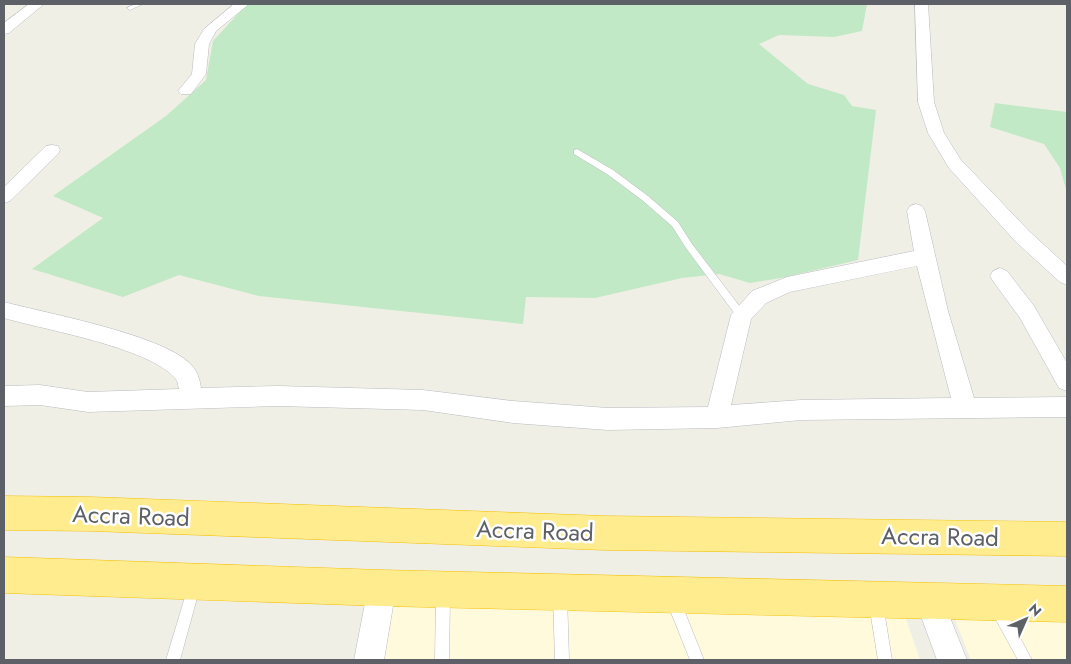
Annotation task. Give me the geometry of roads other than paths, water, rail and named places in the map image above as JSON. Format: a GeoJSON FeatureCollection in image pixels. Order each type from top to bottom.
{"type":"FeatureCollection","features":[{"type":"Feature","properties":{"kind":"highway","name":"Accra Road"},"geometry":{"type":"LineString","coordinates":[[4,513],[91,514],[605,533],[1067,539]]}},
{"type":"Feature","properties":{"kind":"highway"},"geometry":{"type":"LineString","coordinates":[[4,576],[443,590],[875,598],[1067,604]]}},
{"type":"Feature","properties":{"kind":"street"},"geometry":{"type":"LineString","coordinates":[[4,30],[37,4]]}},
{"type":"Feature","properties":{"kind":"street"},"geometry":{"type":"LineString","coordinates":[[186,91],[198,74],[202,44],[211,29],[242,4]]}},
{"type":"Feature","properties":{"kind":"street"},"geometry":{"type":"LineString","coordinates":[[921,4],[926,102],[936,133],[956,164],[1023,237],[1067,277]]}},
{"type":"Feature","properties":{"kind":"street"},"geometry":{"type":"LineString","coordinates":[[4,197],[52,150]]}},
{"type":"Feature","properties":{"kind":"street"},"geometry":{"type":"LineString","coordinates":[[916,211],[923,257],[948,354],[966,409]]}},
{"type":"Feature","properties":{"kind":"street"},"geometry":{"type":"LineString","coordinates":[[716,417],[741,314],[759,297],[788,286],[923,257]]}},
{"type":"Feature","properties":{"kind":"street"},"geometry":{"type":"LineString","coordinates":[[1000,276],[1027,312],[1067,381]]}},
{"type":"Feature","properties":{"kind":"street"},"geometry":{"type":"LineString","coordinates":[[4,310],[148,349],[174,361],[186,373],[191,397]]}},
{"type":"Feature","properties":{"kind":"street"},"geometry":{"type":"LineString","coordinates":[[4,396],[40,395],[88,402],[136,402],[191,397],[278,396],[423,400],[513,412],[608,419],[716,417],[801,410],[1067,406]]}},
{"type":"Feature","properties":{"kind":"street"},"geometry":{"type":"LineString","coordinates":[[369,660],[382,588]]}},
{"type":"Feature","properties":{"kind":"street"},"geometry":{"type":"LineString","coordinates":[[928,600],[952,660]]}},
{"type":"Feature","properties":{"kind":"lane"},"geometry":{"type":"LineString","coordinates":[[130,8],[140,4]]}},
{"type":"Feature","properties":{"kind":"lane"},"geometry":{"type":"LineString","coordinates":[[577,152],[610,172],[646,198],[675,224],[689,246],[741,314]]}},
{"type":"Feature","properties":{"kind":"lane"},"geometry":{"type":"LineString","coordinates":[[173,660],[196,581]]}},
{"type":"Feature","properties":{"kind":"lane"},"geometry":{"type":"LineString","coordinates":[[442,660],[443,590]]}},
{"type":"Feature","properties":{"kind":"lane"},"geometry":{"type":"LineString","coordinates":[[560,592],[562,660]]}},
{"type":"Feature","properties":{"kind":"lane"},"geometry":{"type":"LineString","coordinates":[[671,594],[697,660]]}},
{"type":"Feature","properties":{"kind":"lane"},"geometry":{"type":"LineString","coordinates":[[875,598],[885,660]]}},
{"type":"Feature","properties":{"kind":"lane"},"geometry":{"type":"LineString","coordinates":[[993,602],[1025,660]]}}]}
